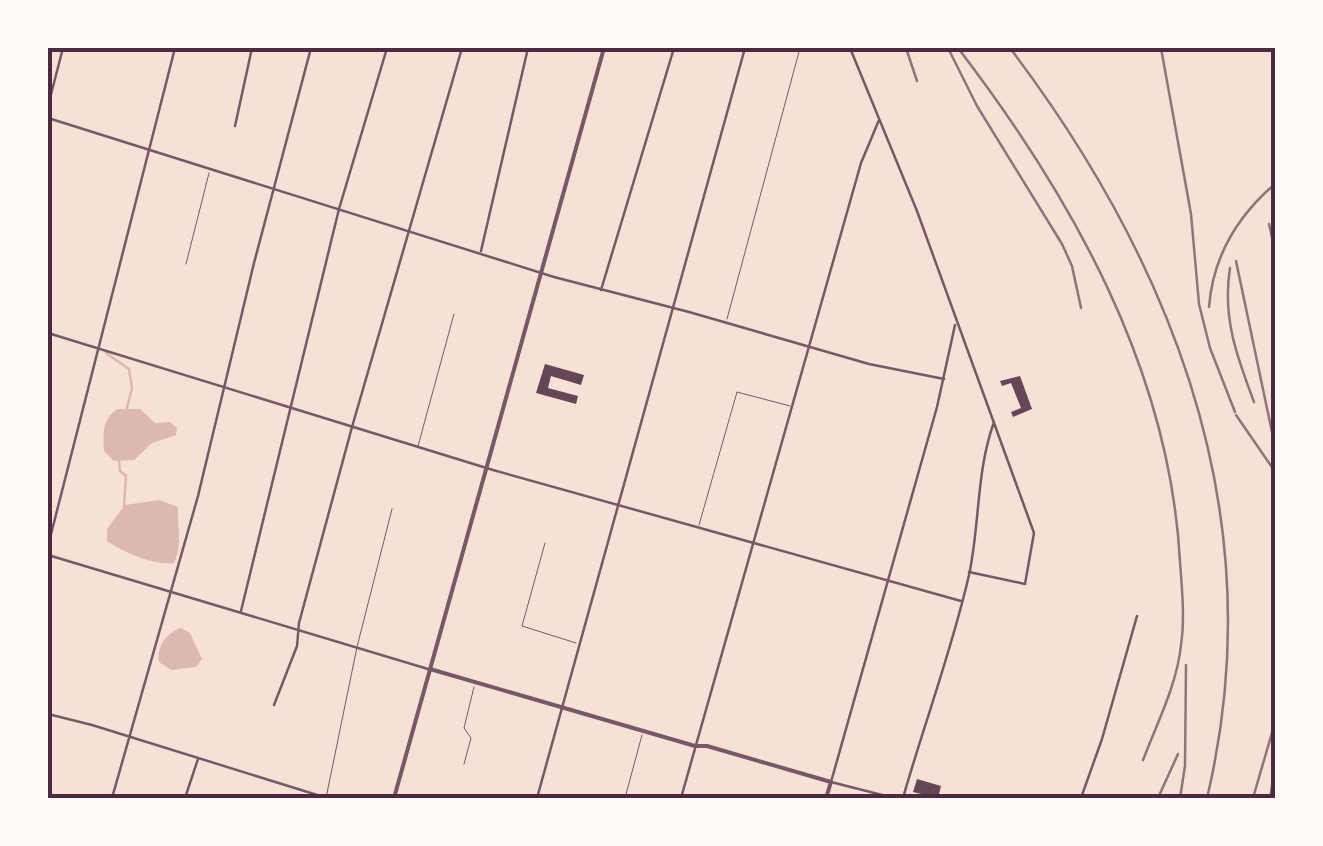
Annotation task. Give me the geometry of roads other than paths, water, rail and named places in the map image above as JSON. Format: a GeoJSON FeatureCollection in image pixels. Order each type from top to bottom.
{"type":"FeatureCollection","features":[{"type":"Feature","properties":{"kind":"street"},"geometry":{"type":"LineString","coordinates":[[48,106],[63,48]]}},
{"type":"Feature","properties":{"kind":"street"},"geometry":{"type":"LineString","coordinates":[[48,546],[175,48]]}},
{"type":"Feature","properties":{"kind":"street"},"geometry":{"type":"LineString","coordinates":[[235,126],[252,48]]}},
{"type":"Feature","properties":{"kind":"street"},"geometry":{"type":"LineString","coordinates":[[112,798],[172,591],[311,48]]}},
{"type":"Feature","properties":{"kind":"street"},"geometry":{"type":"LineString","coordinates":[[240,612],[339,209],[387,48]]}},
{"type":"Feature","properties":{"kind":"street"},"geometry":{"type":"LineString","coordinates":[[274,704],[300,630],[352,426],[462,48]]}},
{"type":"Feature","properties":{"kind":"street"},"geometry":{"type":"LineString","coordinates":[[481,252],[528,48]]}},
{"type":"Feature","properties":{"kind":"street"},"geometry":{"type":"LineString","coordinates":[[394,798],[604,48]]}},
{"type":"Feature","properties":{"kind":"street"},"geometry":{"type":"LineString","coordinates":[[600,290],[674,48]]}},
{"type":"Feature","properties":{"kind":"street"},"geometry":{"type":"LineString","coordinates":[[537,798],[744,48]]}},
{"type":"Feature","properties":{"kind":"street"},"geometry":{"type":"LineString","coordinates":[[850,48],[917,210],[1033,530],[1025,584],[969,572]]}},
{"type":"Feature","properties":{"kind":"street"},"geometry":{"type":"LineString","coordinates":[[48,118],[600,290],[869,364],[944,379]]}},
{"type":"Feature","properties":{"kind":"street"},"geometry":{"type":"LineString","coordinates":[[681,798],[860,164],[879,120]]}},
{"type":"Feature","properties":{"kind":"street"},"geometry":{"type":"LineString","coordinates":[[826,798],[944,379],[956,321]]}},
{"type":"Feature","properties":{"kind":"street"},"geometry":{"type":"LineString","coordinates":[[48,333],[486,468],[961,601]]}},
{"type":"Feature","properties":{"kind":"street"},"geometry":{"type":"LineString","coordinates":[[903,798],[969,572],[982,459],[994,422]]}},
{"type":"Feature","properties":{"kind":"street"},"geometry":{"type":"LineString","coordinates":[[48,555],[562,709],[894,798]]}},
{"type":"Feature","properties":{"kind":"street"},"geometry":{"type":"LineString","coordinates":[[1081,798],[1102,739],[1136,616]]}},
{"type":"Feature","properties":{"kind":"street"},"geometry":{"type":"LineString","coordinates":[[48,714],[327,798]]}},
{"type":"Feature","properties":{"kind":"street"},"geometry":{"type":"LineString","coordinates":[[185,798],[198,759]]}},
{"type":"Feature","properties":{"kind":"lane"},"geometry":{"type":"LineString","coordinates":[[726,322],[800,48]]}},
{"type":"Feature","properties":{"kind":"lane"},"geometry":{"type":"LineString","coordinates":[[186,264],[210,170]]}},
{"type":"Feature","properties":{"kind":"lane"},"geometry":{"type":"LineString","coordinates":[[418,446],[454,314]]}},
{"type":"Feature","properties":{"kind":"lane"},"geometry":{"type":"LineString","coordinates":[[698,528],[736,392],[790,406]]}},
{"type":"Feature","properties":{"kind":"lane"},"geometry":{"type":"LineString","coordinates":[[327,798],[357,647],[392,509]]}},
{"type":"Feature","properties":{"kind":"lane"},"geometry":{"type":"LineString","coordinates":[[546,543],[522,626],[579,644]]}},
{"type":"Feature","properties":{"kind":"lane"},"geometry":{"type":"LineString","coordinates":[[464,764],[471,738],[464,728],[475,684]]}},
{"type":"Feature","properties":{"kind":"lane"},"geometry":{"type":"LineString","coordinates":[[625,798],[643,732]]}},
{"type":"Feature","properties":{"kind":"waterway"},"geometry":{"type":"LineString","coordinates":[[106,353],[129,369],[132,388],[127,408]]}},
{"type":"Feature","properties":{"kind":"waterway"},"geometry":{"type":"LineString","coordinates":[[119,461],[120,471],[126,476],[124,506]]}},
{"type":"Feature","properties":{"kind":"railway"},"geometry":{"type":"LineString","coordinates":[[906,48],[917,81]]}},
{"type":"Feature","properties":{"kind":"railway"},"geometry":{"type":"LineString","coordinates":[[958,48],[1000,105],[1076,225],[1135,354],[1157,422],[1172,491],[1183,624],[1175,675],[1143,760]]}},
{"type":"Feature","properties":{"kind":"railway"},"geometry":{"type":"LineString","coordinates":[[1010,48],[1069,132],[1121,219],[1163,309],[1196,402],[1218,497],[1228,595],[1224,695],[1207,798]]}},
{"type":"Feature","properties":{"kind":"railway"},"geometry":{"type":"LineString","coordinates":[[1161,48],[1191,214],[1199,304],[1210,348],[1235,412]]}},
{"type":"Feature","properties":{"kind":"railway"},"geometry":{"type":"LineString","coordinates":[[950,52],[977,106],[1062,244],[1072,266],[1081,308]]}},
{"type":"Feature","properties":{"kind":"railway"},"geometry":{"type":"LineString","coordinates":[[1209,307],[1211,288],[1229,238],[1276,183]]}},
{"type":"Feature","properties":{"kind":"railway"},"geometry":{"type":"LineString","coordinates":[[1269,224],[1276,255]]}},
{"type":"Feature","properties":{"kind":"railway"},"geometry":{"type":"LineString","coordinates":[[1236,261],[1276,451]]}},
{"type":"Feature","properties":{"kind":"railway"},"geometry":{"type":"LineString","coordinates":[[1230,268],[1230,320],[1254,402]]}},
{"type":"Feature","properties":{"kind":"railway"},"geometry":{"type":"LineString","coordinates":[[1236,415],[1276,473]]}},
{"type":"Feature","properties":{"kind":"railway"},"geometry":{"type":"LineString","coordinates":[[1180,798],[1185,766],[1186,665]]}},
{"type":"Feature","properties":{"kind":"railway"},"geometry":{"type":"LineString","coordinates":[[1253,798],[1276,719]]}},
{"type":"Feature","properties":{"kind":"railway"},"geometry":{"type":"LineString","coordinates":[[1158,798],[1178,754]]}},
{"type":"Feature","properties":{"kind":"railway"},"geometry":{"type":"LineString","coordinates":[[1270,798],[1276,761]]}}]}
